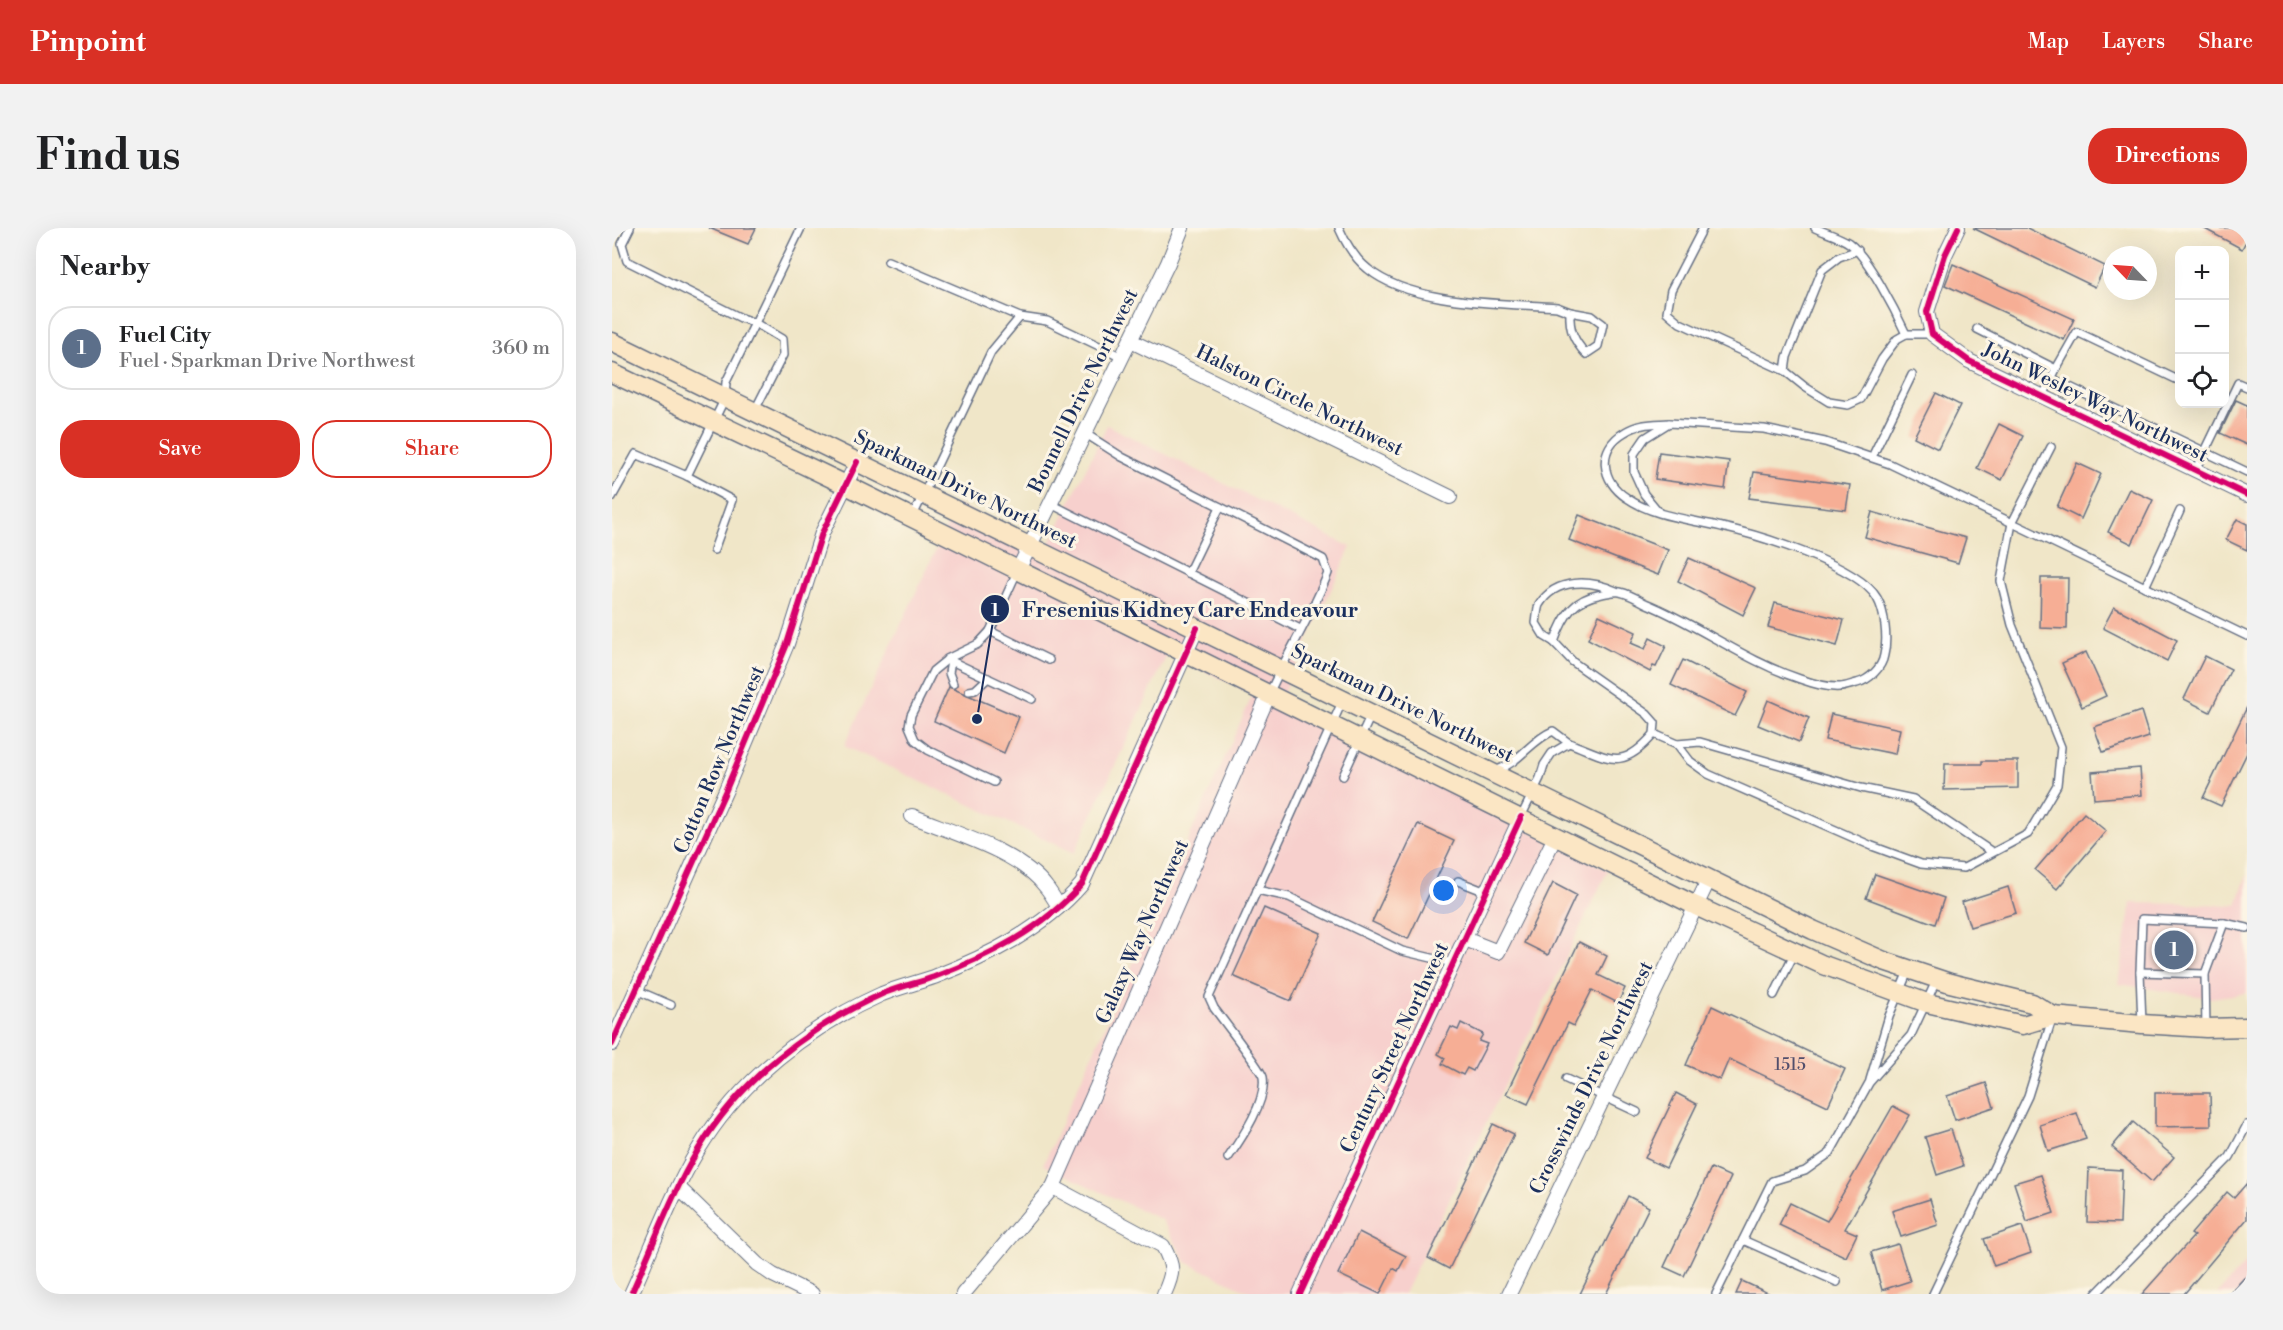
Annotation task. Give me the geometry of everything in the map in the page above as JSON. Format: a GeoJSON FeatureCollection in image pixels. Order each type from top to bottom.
{"type":"FeatureCollection","features":[{"type":"Feature","properties":{"kind":"main road","name":"Sparkman Drive Northwest"},"geometry":{"type":"LineString","coordinates":[[612,342],[1813,930],[1937,979],[2032,1003],[2053,1016]]}},
{"type":"Feature","properties":{"kind":"main road","name":"Sparkman Drive Northwest"},"geometry":{"type":"LineString","coordinates":[[612,373],[846,485],[1696,906],[1821,964],[1927,1003],[2023,1025],[2053,1016],[2206,1028],[2247,1027]]}},
{"type":"Feature","properties":{"kind":"street","name":"Bonnell Drive Northwest"},"geometry":{"type":"LineString","coordinates":[[1018,570],[1123,358],[1182,228]]}},
{"type":"Feature","properties":{"kind":"street"},"geometry":{"type":"LineString","coordinates":[[1932,334],[1926,312],[1945,255],[1958,228]]}},
{"type":"Feature","properties":{"kind":"street","name":"John Wesley Way Northwest"},"geometry":{"type":"LineString","coordinates":[[1932,334],[1969,361],[2247,495]]}},
{"type":"Feature","properties":{"kind":"street","name":"Halston Circle Northwest"},"geometry":{"type":"LineString","coordinates":[[1131,341],[1450,497]]}},
{"type":"Feature","properties":{"kind":"street","name":"Cotton Row Northwest"},"geometry":{"type":"LineString","coordinates":[[612,1044],[725,792],[787,645],[822,533],[857,462]]}},
{"type":"Feature","properties":{"kind":"street"},"geometry":{"type":"LineString","coordinates":[[631,1294],[679,1188],[714,1125],[754,1080],[789,1048],[838,1016],[884,993],[991,954],[1044,919],[1082,884],[1197,628]]}},
{"type":"Feature","properties":{"kind":"street","name":"Galaxy Way Northwest"},"geometry":{"type":"LineString","coordinates":[[963,1294],[1053,1187],[1269,694]]}},
{"type":"Feature","properties":{"kind":"street"},"geometry":{"type":"LineString","coordinates":[[912,816],[1008,855],[1046,886],[1059,907]]}},
{"type":"Feature","properties":{"kind":"street","name":"Century Street Northwest"},"geometry":{"type":"LineString","coordinates":[[1300,1293],[1521,818]]}},
{"type":"Feature","properties":{"kind":"street"},"geometry":{"type":"LineString","coordinates":[[1465,939],[1497,952],[1556,835]]}},
{"type":"Feature","properties":{"kind":"street","name":"Crosswinds Drive Northwest"},"geometry":{"type":"LineString","coordinates":[[1509,1294],[1708,879]]}},
{"type":"Feature","properties":{"kind":"street"},"geometry":{"type":"LineString","coordinates":[[1053,1187],[1163,1246],[1172,1262],[1172,1276],[1164,1294]]}},
{"type":"Feature","properties":{"kind":"street"},"geometry":{"type":"LineString","coordinates":[[679,1188],[757,1264],[773,1275],[812,1294]]}},
{"type":"Feature","properties":{"kind":"lane"},"geometry":{"type":"LineString","coordinates":[[630,228],[622,244],[627,261],[755,323],[782,339],[783,356],[754,412]]}},
{"type":"Feature","properties":{"kind":"lane"},"geometry":{"type":"LineString","coordinates":[[687,476],[725,398],[726,382],[801,228]]}},
{"type":"Feature","properties":{"kind":"lane"},"geometry":{"type":"LineString","coordinates":[[1339,228],[1346,244],[1361,262],[1384,280],[1399,287],[1468,300],[1557,307],[1592,316],[1603,324],[1598,346],[1587,354],[1576,343],[1569,324],[1570,312]]}},
{"type":"Feature","properties":{"kind":"lane"},"geometry":{"type":"LineString","coordinates":[[1702,228],[1671,290],[1667,312],[1680,323],[1785,371],[1804,387],[1829,402],[1848,405],[1861,399],[1882,360],[1898,339],[1906,334],[1932,334]]}},
{"type":"Feature","properties":{"kind":"lane"},"geometry":{"type":"LineString","coordinates":[[1815,228],[1847,242],[1858,250],[1886,294],[1906,334]]}},
{"type":"Feature","properties":{"kind":"lane"},"geometry":{"type":"LineString","coordinates":[[1785,371],[1787,357],[1822,270],[1839,257],[1858,250]]}},
{"type":"Feature","properties":{"kind":"lane"},"geometry":{"type":"LineString","coordinates":[[888,261],[1020,317],[1047,321],[1123,358]]}},
{"type":"Feature","properties":{"kind":"lane"},"geometry":{"type":"LineString","coordinates":[[912,518],[991,352],[1020,317]]}},
{"type":"Feature","properties":{"kind":"lane"},"geometry":{"type":"LineString","coordinates":[[1977,329],[2056,369]]}},
{"type":"Feature","properties":{"kind":"lane"},"geometry":{"type":"LineString","coordinates":[[2043,396],[2077,332],[2175,379]]}},
{"type":"Feature","properties":{"kind":"lane"},"geometry":{"type":"LineString","coordinates":[[1872,457],[1912,375]]}},
{"type":"Feature","properties":{"kind":"lane"},"geometry":{"type":"LineString","coordinates":[[2051,378],[2247,472]]}},
{"type":"Feature","properties":{"kind":"lane"},"geometry":{"type":"LineString","coordinates":[[2229,398],[2238,383],[2247,387]]}},
{"type":"Feature","properties":{"kind":"lane"},"geometry":{"type":"LineString","coordinates":[[2196,470],[2224,408]]}},
{"type":"Feature","properties":{"kind":"lane"},"geometry":{"type":"LineString","coordinates":[[1658,512],[1644,494],[1634,472],[1634,454],[1646,438],[1669,423]]}},
{"type":"Feature","properties":{"kind":"lane"},"geometry":{"type":"LineString","coordinates":[[1490,773],[1509,766],[1540,736],[1553,731],[1569,743],[1613,759],[1631,756],[1654,734],[1655,723],[1647,714],[1573,662],[1554,642],[1544,636],[1536,624],[1538,606],[1554,589],[1579,582],[1599,583],[1665,611],[1778,672],[1814,684],[1840,688],[1868,680],[1884,658],[1886,629],[1877,598],[1864,584],[1809,554],[1768,539],[1658,512],[1628,499],[1611,485],[1605,471],[1606,457],[1614,440],[1625,431],[1642,424],[1669,423],[1764,429],[1825,442],[1872,457],[2247,636]]}},
{"type":"Feature","properties":{"kind":"lane"},"geometry":{"type":"LineString","coordinates":[[1086,434],[1122,457],[1323,559],[1328,573],[1319,597],[1300,629],[1269,694]]}},
{"type":"Feature","properties":{"kind":"lane"},"geometry":{"type":"LineString","coordinates":[[1677,744],[1690,761],[1708,774],[1861,841],[1921,864],[1964,868],[2028,834],[2057,785],[2061,747],[2012,626],[2001,581],[2012,523],[2051,447]]}},
{"type":"Feature","properties":{"kind":"lane"},"geometry":{"type":"LineString","coordinates":[[612,497],[636,454],[687,476],[732,500],[714,550]]}},
{"type":"Feature","properties":{"kind":"lane"},"geometry":{"type":"LineString","coordinates":[[1051,504],[1300,629]]}},
{"type":"Feature","properties":{"kind":"lane"},"geometry":{"type":"LineString","coordinates":[[1188,573],[1220,507]]}},
{"type":"Feature","properties":{"kind":"lane"},"geometry":{"type":"LineString","coordinates":[[2145,587],[2180,511]]}},
{"type":"Feature","properties":{"kind":"lane"},"geometry":{"type":"LineString","coordinates":[[994,782],[928,750],[915,740],[909,726],[910,715],[933,671],[978,644],[990,631],[1018,570]]}},
{"type":"Feature","properties":{"kind":"lane"},"geometry":{"type":"LineString","coordinates":[[1554,642],[1562,620],[1575,605],[1591,596],[1619,591]]}},
{"type":"Feature","properties":{"kind":"lane"},"geometry":{"type":"LineString","coordinates":[[990,631],[1049,660]]}},
{"type":"Feature","properties":{"kind":"lane"},"geometry":{"type":"LineString","coordinates":[[949,660],[1032,699]]}},
{"type":"Feature","properties":{"kind":"lane"},"geometry":{"type":"LineString","coordinates":[[949,660],[949,673],[953,684]]}},
{"type":"Feature","properties":{"kind":"lane"},"geometry":{"type":"LineString","coordinates":[[969,691],[975,690],[988,678]]}},
{"type":"Feature","properties":{"kind":"lane"},"geometry":{"type":"LineString","coordinates":[[1228,1158],[1246,1131],[1262,1091],[1263,1075],[1214,1008],[1209,997],[1343,700]]}},
{"type":"Feature","properties":{"kind":"lane"},"geometry":{"type":"LineString","coordinates":[[1343,776],[1372,715]]}},
{"type":"Feature","properties":{"kind":"lane"},"geometry":{"type":"LineString","coordinates":[[1654,734],[1677,744],[1700,742],[1861,788],[1913,799],[1992,852]]}},
{"type":"Feature","properties":{"kind":"lane"},"geometry":{"type":"LineString","coordinates":[[1521,818],[1544,765],[1552,753],[1569,743]]}},
{"type":"Feature","properties":{"kind":"lane"},"geometry":{"type":"LineString","coordinates":[[1458,881],[1486,892]]}},
{"type":"Feature","properties":{"kind":"lane"},"geometry":{"type":"LineString","coordinates":[[1257,890],[1289,897],[1402,951],[1454,963]]}},
{"type":"Feature","properties":{"kind":"lane"},"geometry":{"type":"LineString","coordinates":[[2142,1024],[2140,972],[2142,919],[2224,923],[2247,928]]}},
{"type":"Feature","properties":{"kind":"lane"},"geometry":{"type":"LineString","coordinates":[[2206,1028],[2205,974],[2224,923]]}},
{"type":"Feature","properties":{"kind":"lane"},"geometry":{"type":"LineString","coordinates":[[1774,995],[1796,952]]}},
{"type":"Feature","properties":{"kind":"lane"},"geometry":{"type":"LineString","coordinates":[[1716,1294],[1772,1182],[1804,1171],[1830,1153],[1869,1083],[1890,1016],[1908,969]]}},
{"type":"Feature","properties":{"kind":"lane"},"geometry":{"type":"LineString","coordinates":[[2140,972],[2205,974]]}},
{"type":"Feature","properties":{"kind":"lane"},"geometry":{"type":"LineString","coordinates":[[1869,1083],[1911,1035],[1937,979]]}},
{"type":"Feature","properties":{"kind":"lane"},"geometry":{"type":"LineString","coordinates":[[636,990],[670,1005]]}},
{"type":"Feature","properties":{"kind":"lane"},"geometry":{"type":"LineString","coordinates":[[1933,1294],[2028,1096],[2053,1016]]}},
{"type":"Feature","properties":{"kind":"lane"},"geometry":{"type":"LineString","coordinates":[[1566,1079],[1637,1112]]}},
{"type":"Feature","properties":{"kind":"lane"},"geometry":{"type":"LineString","coordinates":[[2096,1294],[2230,1157],[2247,1125]]}},
{"type":"Feature","properties":{"kind":"lane"},"geometry":{"type":"LineString","coordinates":[[1743,1240],[1837,1282]]}},
{"type":"Feature","properties":{"kind":"lane"},"geometry":{"type":"LineString","coordinates":[[2235,1294],[2247,1281]]}},
{"type":"Feature","properties":{"kind":"shaded area"},"geometry":{"type":"Polygon","coordinates":[[[1107,425],[1351,547],[1277,706],[1608,870],[1404,1294],[1254,1294],[1186,1262],[1162,1220],[1043,1165],[1253,694],[1168,653],[1074,853],[844,746],[957,505],[1048,547],[1107,425]]]}},
{"type":"Feature","properties":{"kind":"shaded area"},"geometry":{"type":"Polygon","coordinates":[[[2247,874],[2247,993],[2211,998],[2119,984],[2131,903],[2237,905],[2247,874]]]}},
{"type":"Feature","properties":{"kind":"shaded area"},"geometry":{"type":"Polygon","coordinates":[[[2247,1262],[2247,1294],[2217,1294],[2247,1262]]]}},
{"type":"Feature","properties":{"kind":"building"},"geometry":{"type":"Polygon","coordinates":[[[709,228],[756,228],[748,244],[709,228]]]}},
{"type":"Feature","properties":{"kind":"building"},"geometry":{"type":"Polygon","coordinates":[[[1973,228],[2027,228],[2103,265],[2095,287],[1973,228]]]}},
{"type":"Feature","properties":{"kind":"building"},"geometry":{"type":"Polygon","coordinates":[[[2203,228],[2247,228],[2247,239],[2242,249],[2203,228]]]}},
{"type":"Feature","properties":{"kind":"building"},"geometry":{"type":"Polygon","coordinates":[[[1953,264],[2074,319],[2064,340],[1945,285],[1953,264]]]}},
{"type":"Feature","properties":{"kind":"building"},"geometry":{"type":"Polygon","coordinates":[[[1936,393],[1960,405],[1938,449],[1914,437],[1936,393]]]}},
{"type":"Feature","properties":{"kind":"building"},"geometry":{"type":"Polygon","coordinates":[[[2236,400],[2247,405],[2247,445],[2220,433],[2236,400]]]}},
{"type":"Feature","properties":{"kind":"building"},"geometry":{"type":"Polygon","coordinates":[[[1999,424],[2023,436],[2002,480],[1977,468],[1999,424]]]}},
{"type":"Feature","properties":{"kind":"building"},"geometry":{"type":"Polygon","coordinates":[[[1659,452],[1729,461],[1725,489],[1655,479],[1659,452]]]}},
{"type":"Feature","properties":{"kind":"building"},"geometry":{"type":"Polygon","coordinates":[[[2077,463],[2101,474],[2081,519],[2057,507],[2077,463]]]}},
{"type":"Feature","properties":{"kind":"building"},"geometry":{"type":"Polygon","coordinates":[[[1754,472],[1850,485],[1846,510],[1749,498],[1754,472]]]}},
{"type":"Feature","properties":{"kind":"building"},"geometry":{"type":"Polygon","coordinates":[[[2129,489],[2153,500],[2132,544],[2108,532],[2129,489]]]}},
{"type":"Feature","properties":{"kind":"building"},"geometry":{"type":"Polygon","coordinates":[[[1872,512],[1966,538],[1958,563],[1865,537],[1872,512]]]}},
{"type":"Feature","properties":{"kind":"building"},"geometry":{"type":"Polygon","coordinates":[[[1579,515],[1668,550],[1658,575],[1569,540],[1579,515]]]}},
{"type":"Feature","properties":{"kind":"building"},"geometry":{"type":"Polygon","coordinates":[[[2237,519],[2247,524],[2247,550],[2226,540],[2237,519]]]}},
{"type":"Feature","properties":{"kind":"building"},"geometry":{"type":"Polygon","coordinates":[[[1689,558],[1756,588],[1743,615],[1678,581],[1689,558]]]}},
{"type":"Feature","properties":{"kind":"building"},"geometry":{"type":"Polygon","coordinates":[[[2041,578],[2068,578],[2067,629],[2040,628],[2041,578]]]}},
{"type":"Feature","properties":{"kind":"building"},"geometry":{"type":"Polygon","coordinates":[[[1775,603],[1844,620],[1837,646],[1768,627],[1775,603]]]}},
{"type":"Feature","properties":{"kind":"building"},"geometry":{"type":"Polygon","coordinates":[[[2114,607],[2177,640],[2167,661],[2103,628],[2114,607]]]}},
{"type":"Feature","properties":{"kind":"building"},"geometry":{"type":"Polygon","coordinates":[[[1599,615],[1636,632],[1631,643],[1645,649],[1650,638],[1666,646],[1656,667],[1653,666],[1650,672],[1588,639],[1599,615]]]}},
{"type":"Feature","properties":{"kind":"building"},"geometry":{"type":"Polygon","coordinates":[[[2086,652],[2106,696],[2082,707],[2062,663],[2086,652]]]}},
{"type":"Feature","properties":{"kind":"building"},"geometry":{"type":"Polygon","coordinates":[[[2205,656],[2231,669],[2210,712],[2184,699],[2205,656]]]}},
{"type":"Feature","properties":{"kind":"building"},"geometry":{"type":"Polygon","coordinates":[[[1683,660],[1747,692],[1735,716],[1671,685],[1683,660]]]}},
{"type":"Feature","properties":{"kind":"building"},"geometry":{"type":"Polygon","coordinates":[[[949,687],[1019,717],[1004,753],[934,721],[949,687]]]}},
{"type":"Feature","properties":{"kind":"building"},"geometry":{"type":"Polygon","coordinates":[[[1768,700],[1809,718],[1799,742],[1758,725],[1768,700]]]}},
{"type":"Feature","properties":{"kind":"building"},"geometry":{"type":"Polygon","coordinates":[[[2247,707],[2247,753],[2221,806],[2203,798],[2247,707]]]}},
{"type":"Feature","properties":{"kind":"building"},"geometry":{"type":"Polygon","coordinates":[[[2141,711],[2149,737],[2103,752],[2094,727],[2141,711]]]}},
{"type":"Feature","properties":{"kind":"building"},"geometry":{"type":"Polygon","coordinates":[[[1831,714],[1900,729],[1895,754],[1825,740],[1831,714]]]}},
{"type":"Feature","properties":{"kind":"building"},"geometry":{"type":"Polygon","coordinates":[[[1982,761],[2018,761],[2018,788],[1944,790],[1945,764],[1982,764],[1982,761]]]}},
{"type":"Feature","properties":{"kind":"building"},"geometry":{"type":"Polygon","coordinates":[[[2140,768],[2142,795],[2094,799],[2092,772],[2140,768]]]}},
{"type":"Feature","properties":{"kind":"building"},"geometry":{"type":"Polygon","coordinates":[[[2084,813],[2106,831],[2057,889],[2035,870],[2084,813]]]}},
{"type":"Feature","properties":{"kind":"building"},"geometry":{"type":"Polygon","coordinates":[[[1418,824],[1454,841],[1408,939],[1372,922],[1418,824]]]}},
{"type":"Feature","properties":{"kind":"building"},"geometry":{"type":"Polygon","coordinates":[[[1875,874],[1944,898],[1935,924],[1866,898],[1875,874]]]}},
{"type":"Feature","properties":{"kind":"building"},"geometry":{"type":"Polygon","coordinates":[[[1553,883],[1576,895],[1548,955],[1524,943],[1553,883]]]}},
{"type":"Feature","properties":{"kind":"building"},"geometry":{"type":"Polygon","coordinates":[[[2008,887],[2016,913],[1970,927],[1962,902],[2008,887]]]}},
{"type":"Feature","properties":{"kind":"building"},"geometry":{"type":"Polygon","coordinates":[[[1264,908],[1321,933],[1291,1001],[1233,976],[1264,908]]]}},
{"type":"Feature","properties":{"kind":"building"},"geometry":{"type":"Polygon","coordinates":[[[1579,942],[1607,956],[1598,975],[1625,988],[1618,1003],[1592,990],[1574,1026],[1568,1023],[1528,1104],[1506,1094],[1579,942]]]}},
{"type":"Feature","properties":{"kind":"building"},"geometry":{"type":"Polygon","coordinates":[[[1712,1006],[1845,1069],[1828,1106],[1729,1059],[1720,1080],[1686,1065],[1712,1006]]]}},
{"type":"Feature","properties":{"kind":"building"},"geometry":{"type":"Polygon","coordinates":[[[1461,1023],[1483,1034],[1479,1041],[1487,1044],[1473,1071],[1467,1068],[1463,1075],[1442,1064],[1445,1058],[1438,1054],[1451,1027],[1458,1030],[1461,1023]]]}},
{"type":"Feature","properties":{"kind":"building"},"geometry":{"type":"Polygon","coordinates":[[[1986,1083],[1994,1107],[1955,1120],[1947,1096],[1986,1083]]]}},
{"type":"Feature","properties":{"kind":"building"},"geometry":{"type":"Polygon","coordinates":[[[1676,1093],[1697,1104],[1666,1168],[1645,1158],[1676,1093]]]}},
{"type":"Feature","properties":{"kind":"building"},"geometry":{"type":"Polygon","coordinates":[[[2155,1093],[2210,1093],[2211,1126],[2155,1127],[2155,1093]]]}},
{"type":"Feature","properties":{"kind":"building"},"geometry":{"type":"Polygon","coordinates":[[[1893,1106],[1910,1115],[1845,1229],[1857,1234],[1846,1257],[1779,1225],[1790,1203],[1827,1221],[1893,1106]]]}},
{"type":"Feature","properties":{"kind":"building"},"geometry":{"type":"Polygon","coordinates":[[[2077,1113],[2086,1139],[2048,1151],[2040,1125],[2077,1113]]]}},
{"type":"Feature","properties":{"kind":"building"},"geometry":{"type":"Polygon","coordinates":[[[2133,1122],[2174,1157],[2152,1182],[2112,1147],[2133,1122]]]}},
{"type":"Feature","properties":{"kind":"building"},"geometry":{"type":"Polygon","coordinates":[[[1493,1124],[1514,1134],[1449,1269],[1428,1258],[1493,1124]]]}},
{"type":"Feature","properties":{"kind":"building"},"geometry":{"type":"Polygon","coordinates":[[[1951,1129],[1963,1166],[1937,1175],[1925,1137],[1951,1129]]]}},
{"type":"Feature","properties":{"kind":"building"},"geometry":{"type":"Polygon","coordinates":[[[1711,1168],[1731,1177],[1684,1276],[1664,1267],[1711,1168]]]}},
{"type":"Feature","properties":{"kind":"building"},"geometry":{"type":"Polygon","coordinates":[[[2089,1168],[2122,1170],[2120,1223],[2087,1222],[2089,1168]]]}},
{"type":"Feature","properties":{"kind":"building"},"geometry":{"type":"Polygon","coordinates":[[[2041,1175],[2054,1213],[2027,1222],[2014,1183],[2041,1175]]]}},
{"type":"Feature","properties":{"kind":"building"},"geometry":{"type":"Polygon","coordinates":[[[2247,1183],[2247,1219],[2184,1294],[2142,1294],[2194,1236],[2191,1234],[2227,1192],[2234,1198],[2247,1183]]]}},
{"type":"Feature","properties":{"kind":"building"},"geometry":{"type":"Polygon","coordinates":[[[1628,1196],[1649,1207],[1606,1294],[1580,1294],[1628,1196]]]}},
{"type":"Feature","properties":{"kind":"building"},"geometry":{"type":"Polygon","coordinates":[[[1930,1199],[1938,1225],[1901,1237],[1892,1211],[1930,1199]]]}},
{"type":"Feature","properties":{"kind":"building"},"geometry":{"type":"Polygon","coordinates":[[[2022,1226],[2031,1253],[1994,1266],[1984,1239],[2022,1226]]]}},
{"type":"Feature","properties":{"kind":"building"},"geometry":{"type":"Polygon","coordinates":[[[1359,1232],[1406,1256],[1398,1271],[1393,1268],[1380,1294],[1338,1274],[1359,1232]]]}},
{"type":"Feature","properties":{"kind":"building"},"geometry":{"type":"Polygon","coordinates":[[[1898,1244],[1910,1281],[1882,1290],[1871,1252],[1898,1244]]]}},
{"type":"Feature","properties":{"kind":"building"},"geometry":{"type":"Polygon","coordinates":[[[1742,1281],[1770,1294],[1736,1294],[1742,1281]]]}},
{"type":"Feature","properties":{"kind":"cycle path"},"geometry":{"type":"LineString","coordinates":[[1958,228],[1945,255],[1927,312],[1932,334],[1969,361],[2247,495]]}},
{"type":"Feature","properties":{"kind":"cycle path"},"geometry":{"type":"LineString","coordinates":[[612,1044],[725,792],[787,644],[822,533],[857,462]]}},
{"type":"Feature","properties":{"kind":"cycle path"},"geometry":{"type":"LineString","coordinates":[[631,1294],[671,1203],[698,1150],[734,1101],[778,1058],[802,1039],[855,1007],[882,994],[955,969],[1014,940],[1050,915],[1082,884],[1197,628]]}},
{"type":"Feature","properties":{"kind":"cycle path"},"geometry":{"type":"LineString","coordinates":[[1300,1294],[1521,817]]}},
{"type":"Feature","properties":{"kind":"place","name":"Fresenius Kidney Care Endeavour"},"geometry":{"type":"Point","coordinates":[977,719]}},
{"type":"Feature","properties":{"kind":"place","name":"Fuel City"},"geometry":{"type":"Point","coordinates":[2174,950]}}]}
